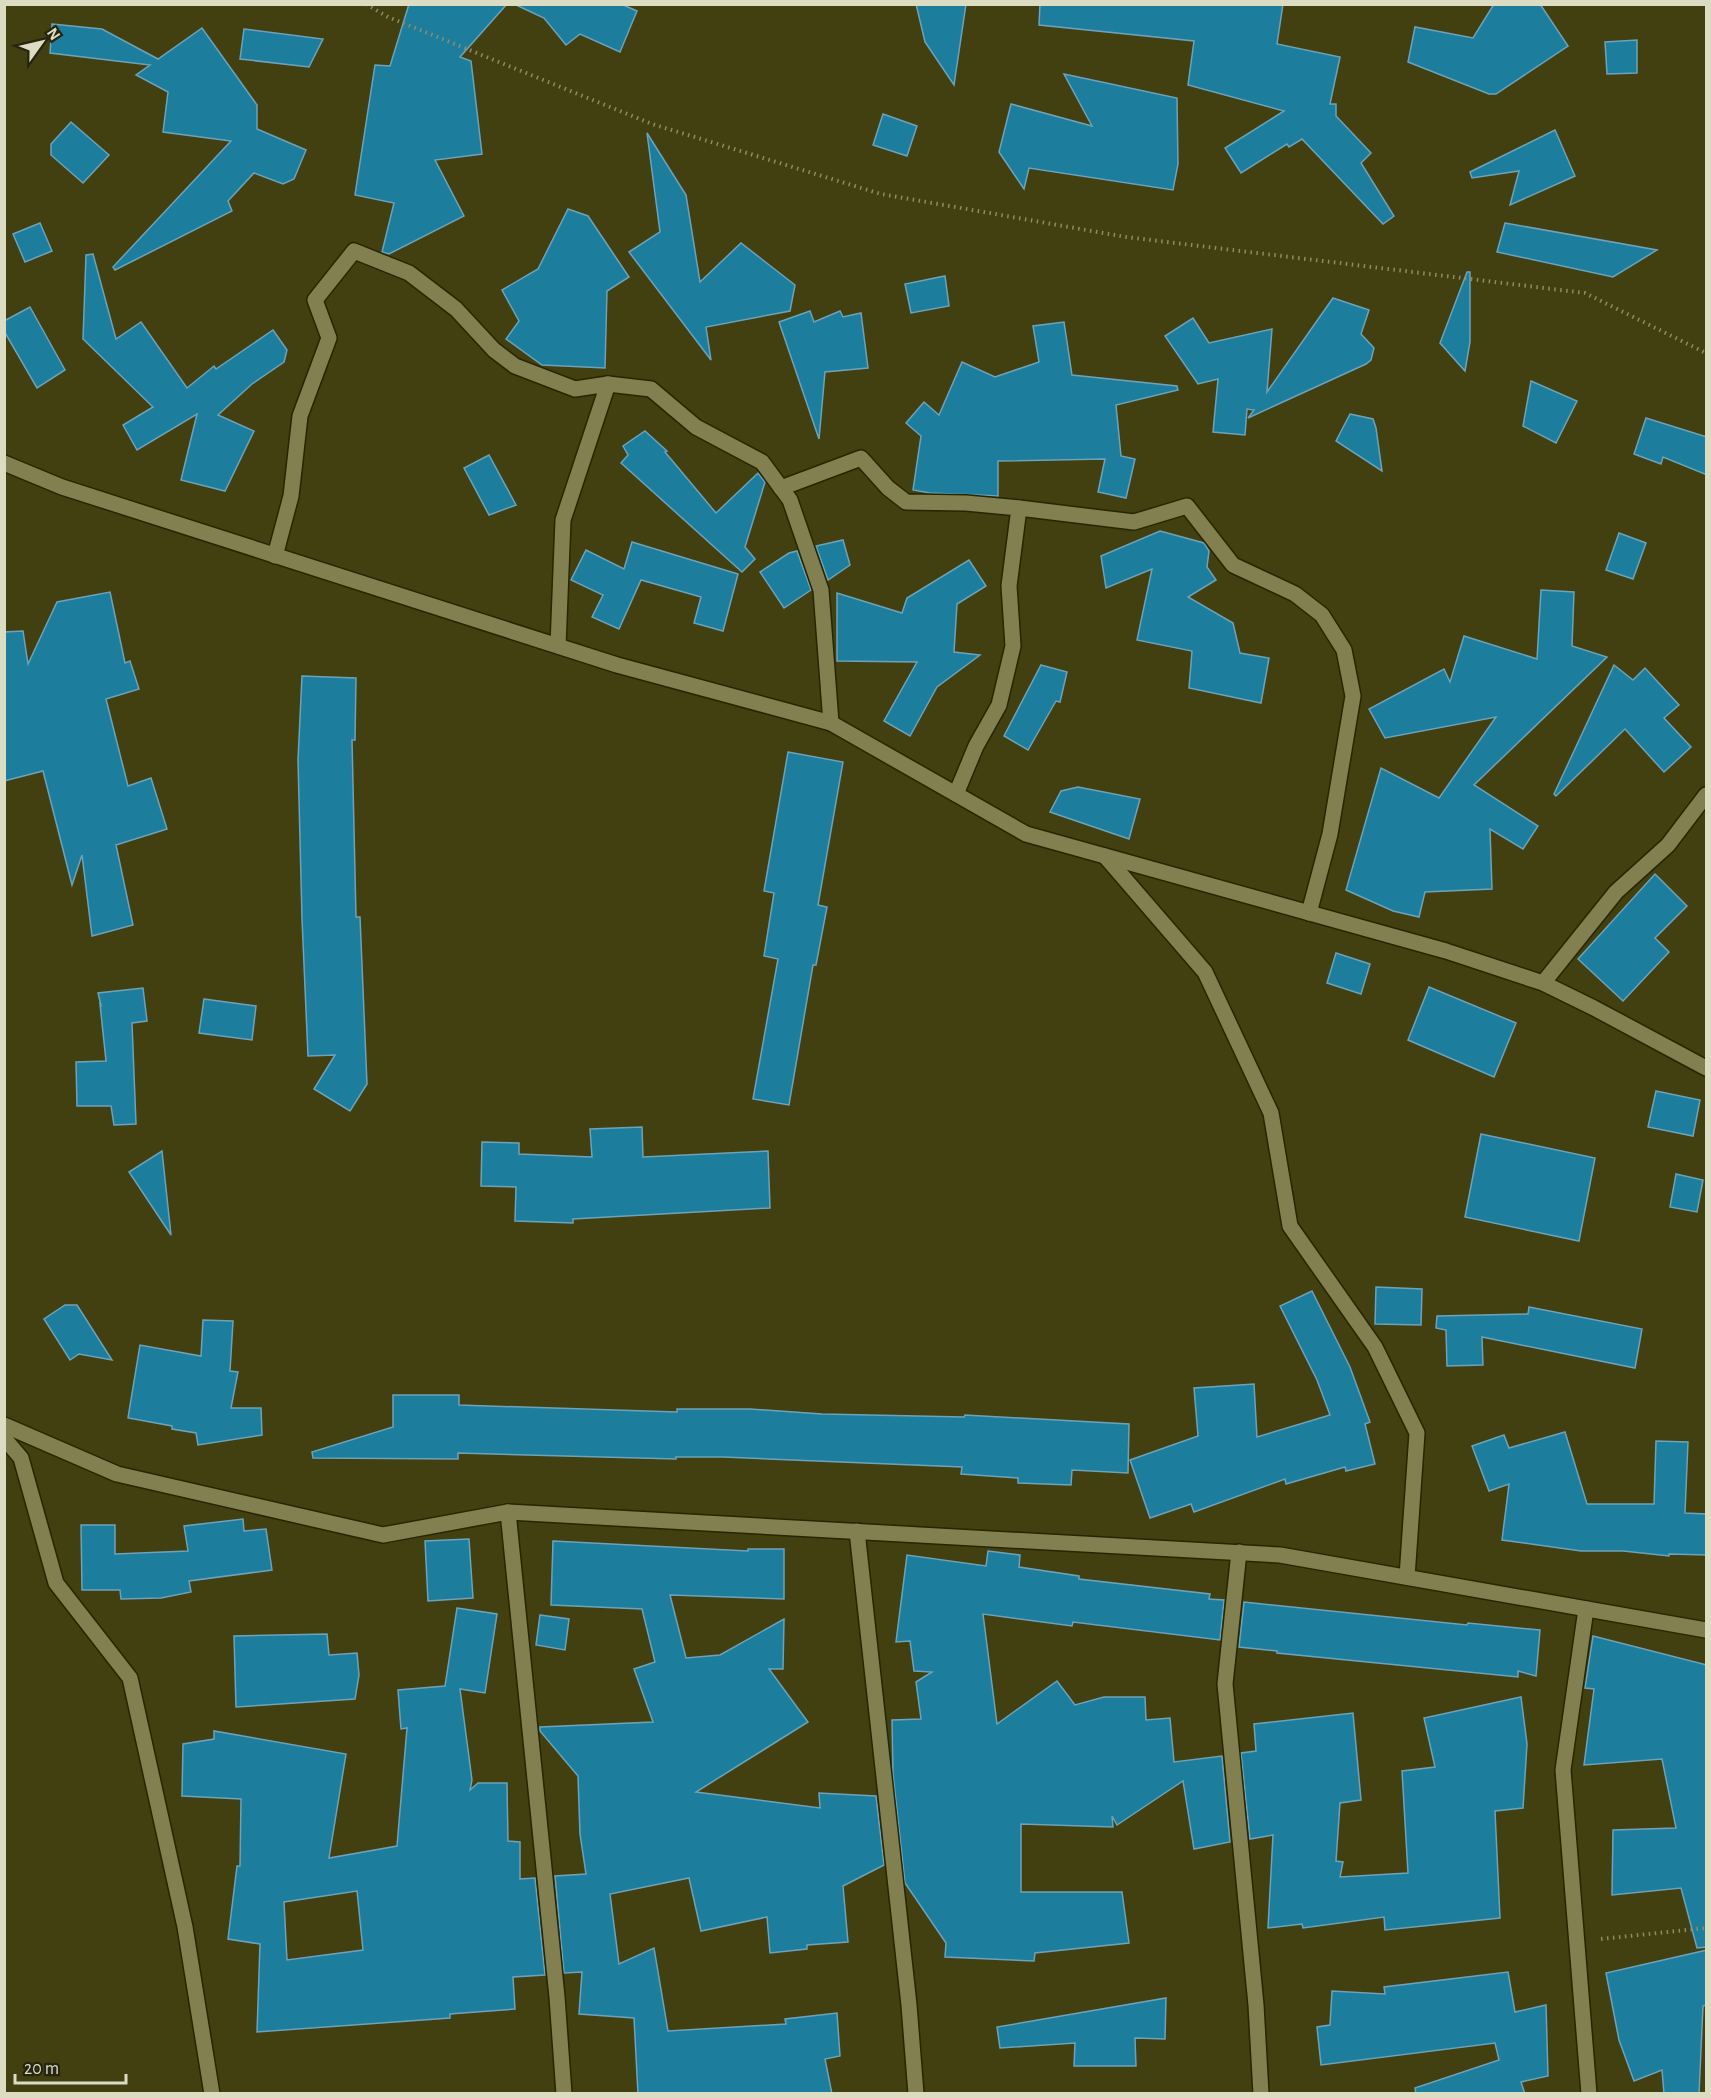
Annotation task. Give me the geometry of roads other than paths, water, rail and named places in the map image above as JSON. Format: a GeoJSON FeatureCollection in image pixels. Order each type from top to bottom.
{"type":"FeatureCollection","features":[{"type":"Feature","properties":{"kind":"street"},"geometry":{"type":"LineString","coordinates":[[275,556],[291,496],[300,416],[329,338],[315,300],[354,251],[409,273],[456,309],[494,350],[515,366],[575,388],[608,384],[651,389],[696,427],[762,462],[790,500],[821,590],[831,723]]}},
{"type":"Feature","properties":{"kind":"street"},"geometry":{"type":"LineString","coordinates":[[558,646],[563,520],[608,384]]}},
{"type":"Feature","properties":{"kind":"street"},"geometry":{"type":"LineString","coordinates":[[781,488],[861,458],[888,488],[906,502],[966,503],[1134,522],[1187,506],[1233,565],[1295,594],[1322,615],[1344,650],[1353,696],[1330,834],[1309,913]]}},
{"type":"Feature","properties":{"kind":"street"},"geometry":{"type":"LineString","coordinates":[[4,463],[62,487],[617,665],[831,723],[1026,834],[1446,951],[1543,983],[1707,1068]]}},
{"type":"Feature","properties":{"kind":"street"},"geometry":{"type":"LineString","coordinates":[[956,794],[975,746],[999,705],[1013,646],[1009,586],[1019,508]]}},
{"type":"Feature","properties":{"kind":"street"},"geometry":{"type":"LineString","coordinates":[[1543,983],[1616,892],[1668,845],[1707,795]]}},
{"type":"Feature","properties":{"kind":"street"},"geometry":{"type":"LineString","coordinates":[[1105,856],[1205,972],[1271,1113],[1290,1226],[1375,1347],[1417,1433],[1407,1577]]}},
{"type":"Feature","properties":{"kind":"street"},"geometry":{"type":"LineString","coordinates":[[4,1425],[117,1474],[382,1535],[508,1512],[1239,1552],[1280,1555],[1707,1630]]}},
{"type":"Feature","properties":{"kind":"street"},"geometry":{"type":"LineString","coordinates":[[4,1438],[21,1458],[56,1583],[130,1678],[186,1927],[212,2094]]}},
{"type":"Feature","properties":{"kind":"street"},"geometry":{"type":"LineString","coordinates":[[508,1512],[557,1997],[564,2094]]}},
{"type":"Feature","properties":{"kind":"street"},"geometry":{"type":"LineString","coordinates":[[857,1532],[909,2005],[916,2094]]}},
{"type":"Feature","properties":{"kind":"street"},"geometry":{"type":"LineString","coordinates":[[1239,1552],[1225,1684],[1256,2005],[1261,2094]]}},
{"type":"Feature","properties":{"kind":"street"},"geometry":{"type":"LineString","coordinates":[[1586,1609],[1563,1770],[1589,2094]]}}]}
